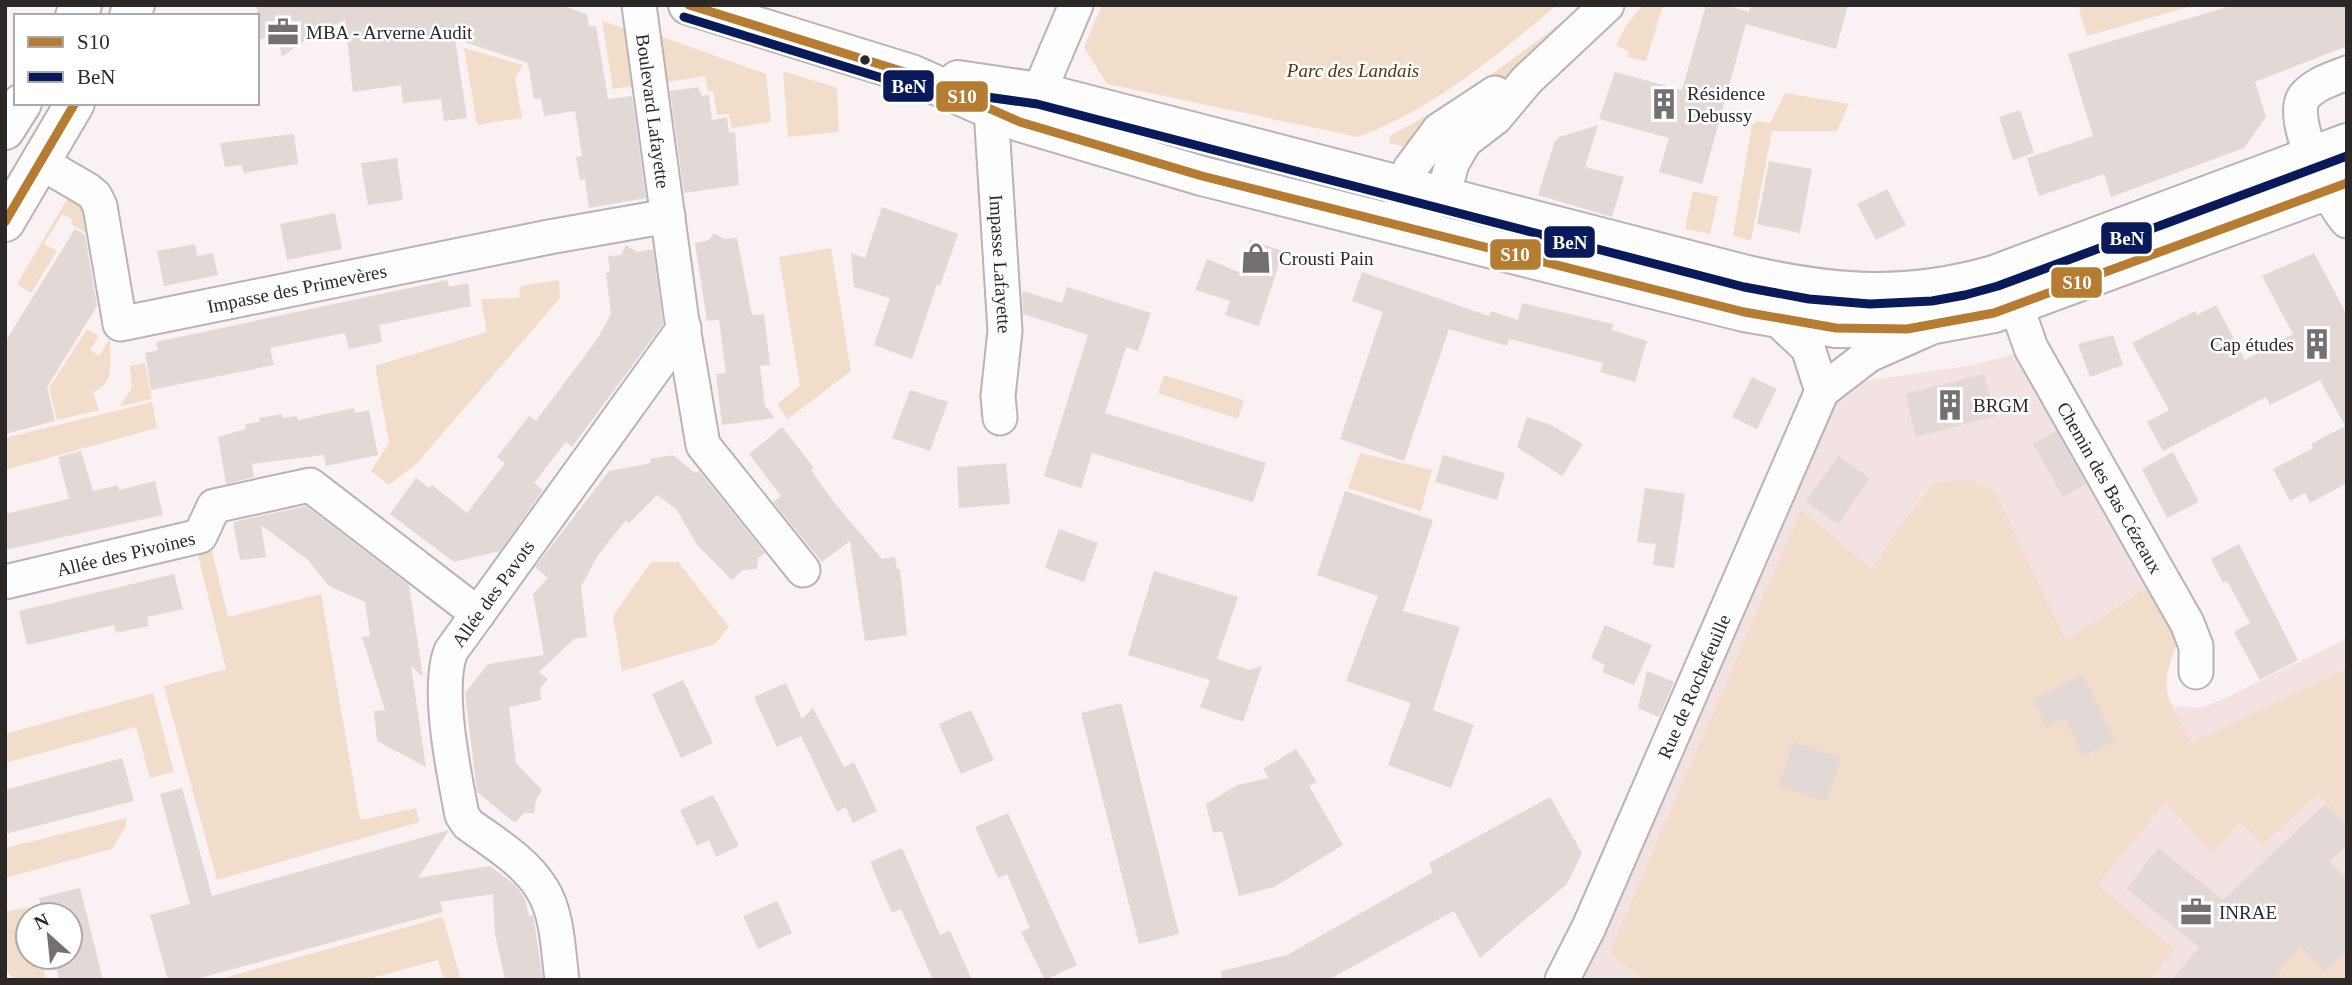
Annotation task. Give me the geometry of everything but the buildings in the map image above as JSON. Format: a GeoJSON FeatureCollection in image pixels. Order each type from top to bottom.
{"type":"FeatureCollection","features":[{"type":"Feature","properties":{"kind":"main road"},"geometry":{"type":"LineString","coordinates":[[688,5],[911,74],[1020,121],[1202,176],[1400,206],[1443,197],[1802,287],[1885,293],[1941,288],[2336,179]]}},
{"type":"Feature","properties":{"kind":"main road"},"geometry":{"type":"LineString","coordinates":[[911,74],[1040,92],[1400,206],[1777,319],[1854,330],[1934,326],[2016,305],[2336,179]]}},
{"type":"Feature","properties":{"kind":"main road"},"geometry":{"type":"LineString","coordinates":[[5,130],[21,105]]}},
{"type":"Feature","properties":{"kind":"main road"},"geometry":{"type":"LineString","coordinates":[[5,222],[74,105]]}},
{"type":"Feature","properties":{"kind":"street","name":"Boulevard Lafayette"},"geometry":{"type":"LineString","coordinates":[[639,5],[668,216]]}},
{"type":"Feature","properties":{"kind":"street"},"geometry":{"type":"LineString","coordinates":[[1040,92],[1076,5]]}},
{"type":"Feature","properties":{"kind":"street"},"geometry":{"type":"LineString","coordinates":[[1443,197],[1452,163],[1465,141],[1495,118],[1527,80],[1608,5]]}},
{"type":"Feature","properties":{"kind":"street"},"geometry":{"type":"LineString","coordinates":[[2336,179],[2300,120],[2303,98],[2323,82],[2347,73]]}},
{"type":"Feature","properties":{"kind":"street"},"geometry":{"type":"LineString","coordinates":[[1400,206],[1410,169],[1439,130],[1488,96],[1527,80]]}},
{"type":"Feature","properties":{"kind":"street","name":"Impasse Lafayette"},"geometry":{"type":"LineString","coordinates":[[997,111],[992,125],[1005,331],[998,397],[1000,418]]}},
{"type":"Feature","properties":{"kind":"street","name":"Impasse des Primevères"},"geometry":{"type":"LineString","coordinates":[[40,162],[95,196],[100,206],[120,324],[550,237],[668,216]]}},
{"type":"Feature","properties":{"kind":"street"},"geometry":{"type":"LineString","coordinates":[[668,216],[703,445],[803,570]]}},
{"type":"Feature","properties":{"kind":"street","name":"Chemin des Bas Cézeaux"},"geometry":{"type":"LineString","coordinates":[[2016,305],[2031,348],[2187,623],[2196,646],[2196,672]]}},
{"type":"Feature","properties":{"kind":"street"},"geometry":{"type":"LineString","coordinates":[[1777,319],[1808,348],[1822,391]]}},
{"type":"Feature","properties":{"kind":"street","name":"Rue de Rochefeuille"},"geometry":{"type":"LineString","coordinates":[[1562,980],[1589,927],[1822,391],[1869,355],[1934,326]]}},
{"type":"Feature","properties":{"kind":"street","name":"Allée des Pavots"},"geometry":{"type":"LineString","coordinates":[[562,980],[552,915],[544,891],[526,869],[468,824],[462,815],[444,690],[445,665],[451,651],[684,328]]}},
{"type":"Feature","properties":{"kind":"street","name":"Allée des Pivoines"},"geometry":{"type":"LineString","coordinates":[[5,582],[200,536],[214,506],[310,485],[478,614]]}},
{"type":"Feature","properties":{"kind":"shaded area"},"geometry":{"type":"Polygon","coordinates":[[[2018,353],[2174,623],[2163,673],[2166,696],[2174,706],[2199,708],[2222,700],[2347,638],[2347,980],[1584,980],[1589,958],[1835,396],[1858,382],[1973,365],[2018,353]]]}},
{"type":"Feature","properties":{"kind":"green space","name":"Parc des Landais"},"geometry":{"type":"Polygon","coordinates":[[[1102,5],[1557,5],[1463,80],[1413,112],[1358,137],[1107,84],[1084,47],[1102,5]]]}},
{"type":"Feature","properties":{"kind":"green space"},"geometry":{"type":"Polygon","coordinates":[[[1643,5],[1663,5],[1646,61],[1627,57],[1629,52],[1616,45],[1626,26],[1643,5]]]}},
{"type":"Feature","properties":{"kind":"green space"},"geometry":{"type":"Polygon","coordinates":[[[2078,5],[2195,5],[2087,36],[2078,5]]]}},
{"type":"Feature","properties":{"kind":"green space"},"geometry":{"type":"Polygon","coordinates":[[[1568,17],[1575,22],[1413,149],[1389,143],[1391,135],[1482,80],[1568,17]]]}},
{"type":"Feature","properties":{"kind":"green space"},"geometry":{"type":"Polygon","coordinates":[[[602,21],[632,31],[641,85],[613,89],[602,21]]]}},
{"type":"Feature","properties":{"kind":"green space"},"geometry":{"type":"Polygon","coordinates":[[[657,35],[766,74],[771,122],[732,128],[729,114],[717,115],[713,91],[708,91],[705,76],[668,82],[657,35]]]}},
{"type":"Feature","properties":{"kind":"green space"},"geometry":{"type":"Polygon","coordinates":[[[464,48],[523,65],[515,78],[522,118],[477,125],[464,48]]]}},
{"type":"Feature","properties":{"kind":"green space"},"geometry":{"type":"Polygon","coordinates":[[[783,71],[837,88],[839,132],[788,137],[783,71]]]}},
{"type":"Feature","properties":{"kind":"green space"},"geometry":{"type":"Polygon","coordinates":[[[1785,93],[1849,104],[1837,131],[1772,131],[1751,241],[1733,235],[1752,125],[1757,121],[1770,123],[1785,93]]]}},
{"type":"Feature","properties":{"kind":"green space"},"geometry":{"type":"Polygon","coordinates":[[[1693,191],[1718,197],[1710,234],[1685,229],[1693,191]]]}},
{"type":"Feature","properties":{"kind":"green space"},"geometry":{"type":"Polygon","coordinates":[[[69,196],[84,208],[91,236],[71,224],[73,220],[62,214],[44,244],[57,251],[31,293],[17,284],[69,196]]]}},
{"type":"Feature","properties":{"kind":"green space"},"geometry":{"type":"Polygon","coordinates":[[[831,248],[851,371],[788,419],[777,404],[800,386],[779,257],[831,248]]]}},
{"type":"Feature","properties":{"kind":"green space"},"geometry":{"type":"Polygon","coordinates":[[[559,280],[560,298],[416,464],[389,485],[371,471],[389,443],[375,366],[487,332],[481,299],[519,298],[520,286],[559,280]]]}},
{"type":"Feature","properties":{"kind":"green space"},"geometry":{"type":"Polygon","coordinates":[[[87,329],[99,336],[90,350],[99,356],[110,338],[111,362],[108,377],[100,388],[93,392],[99,410],[57,420],[49,388],[87,329]]]}},
{"type":"Feature","properties":{"kind":"green space"},"geometry":{"type":"Polygon","coordinates":[[[145,363],[152,399],[120,406],[132,388],[130,366],[145,363]]]}},
{"type":"Feature","properties":{"kind":"green space"},"geometry":{"type":"Polygon","coordinates":[[[1164,375],[1244,400],[1238,419],[1158,393],[1164,375]]]}},
{"type":"Feature","properties":{"kind":"green space"},"geometry":{"type":"Polygon","coordinates":[[[152,402],[157,428],[5,470],[5,438],[152,402]]]}},
{"type":"Feature","properties":{"kind":"green space"},"geometry":{"type":"Polygon","coordinates":[[[1360,453],[1432,470],[1421,511],[1348,488],[1360,453]]]}},
{"type":"Feature","properties":{"kind":"green space"},"geometry":{"type":"Polygon","coordinates":[[[1970,480],[1995,492],[2066,640],[2153,584],[2179,639],[2168,671],[2168,693],[2192,743],[2347,668],[2347,827],[2318,794],[2262,845],[2241,822],[2212,854],[2165,802],[2098,885],[2174,949],[2150,980],[1644,980],[1609,953],[1801,510],[1872,569],[1898,529],[1935,483],[1970,480]]]}},
{"type":"Feature","properties":{"kind":"green space"},"geometry":{"type":"Polygon","coordinates":[[[209,539],[228,617],[321,594],[360,820],[416,808],[419,822],[217,880],[164,686],[226,669],[195,543],[209,539]]]}},
{"type":"Feature","properties":{"kind":"green space"},"geometry":{"type":"Polygon","coordinates":[[[651,562],[678,562],[729,627],[715,644],[622,671],[613,616],[651,562]]]}},
{"type":"Feature","properties":{"kind":"green space"},"geometry":{"type":"Polygon","coordinates":[[[153,693],[174,772],[150,778],[136,727],[5,763],[5,734],[153,693]]]}},
{"type":"Feature","properties":{"kind":"green space"},"geometry":{"type":"Polygon","coordinates":[[[126,818],[126,826],[112,849],[5,878],[5,848],[126,818]]]}},
{"type":"Feature","properties":{"kind":"green space"},"geometry":{"type":"Polygon","coordinates":[[[14,910],[14,971],[44,971],[46,980],[15,980],[5,969],[5,912],[14,910]]]}},
{"type":"Feature","properties":{"kind":"green space"},"geometry":{"type":"Polygon","coordinates":[[[443,917],[461,980],[444,980],[438,960],[365,980],[216,980],[443,917]]]}},
{"type":"Feature","properties":{"kind":"green space"},"geometry":{"type":"Polygon","coordinates":[[[2300,947],[2325,972],[2347,951],[2347,980],[2273,980],[2300,947]]]}},
{"type":"Feature","properties":{"kind":"transit line","name":"S10"},"geometry":{"type":"LineString","coordinates":[[689,5],[911,74],[1020,122],[1202,176],[1744,312],[1836,328],[1907,329],[1994,313],[2347,183]]}},
{"type":"Feature","properties":{"kind":"transit line","name":"BeN"},"geometry":{"type":"LineString","coordinates":[[684,17],[908,86],[1037,104],[1744,287],[1809,299],[1870,304],[1932,301],[1965,295],[1998,286],[2347,156]]}},
{"type":"Feature","properties":{"kind":"transit line","name":"S10"},"geometry":{"type":"LineString","coordinates":[[5,222],[74,105]]}},
{"type":"Feature","properties":{"kind":"place","name":"MBA - Arverne Audit"},"geometry":{"type":"Point","coordinates":[283,32]}},
{"type":"Feature","properties":{"kind":"place","name":"Résidence Debussy"},"geometry":{"type":"Point","coordinates":[1664,104]}},
{"type":"Feature","properties":{"kind":"place","name":"Crousti Pain"},"geometry":{"type":"Point","coordinates":[1256,258]}},
{"type":"Feature","properties":{"kind":"place","name":"Cap études"},"geometry":{"type":"Point","coordinates":[2317,344]}},
{"type":"Feature","properties":{"kind":"place","name":"BRGM"},"geometry":{"type":"Point","coordinates":[1950,405]}},
{"type":"Feature","properties":{"kind":"place","name":"INRAE"},"geometry":{"type":"Point","coordinates":[2196,912]}}]}
